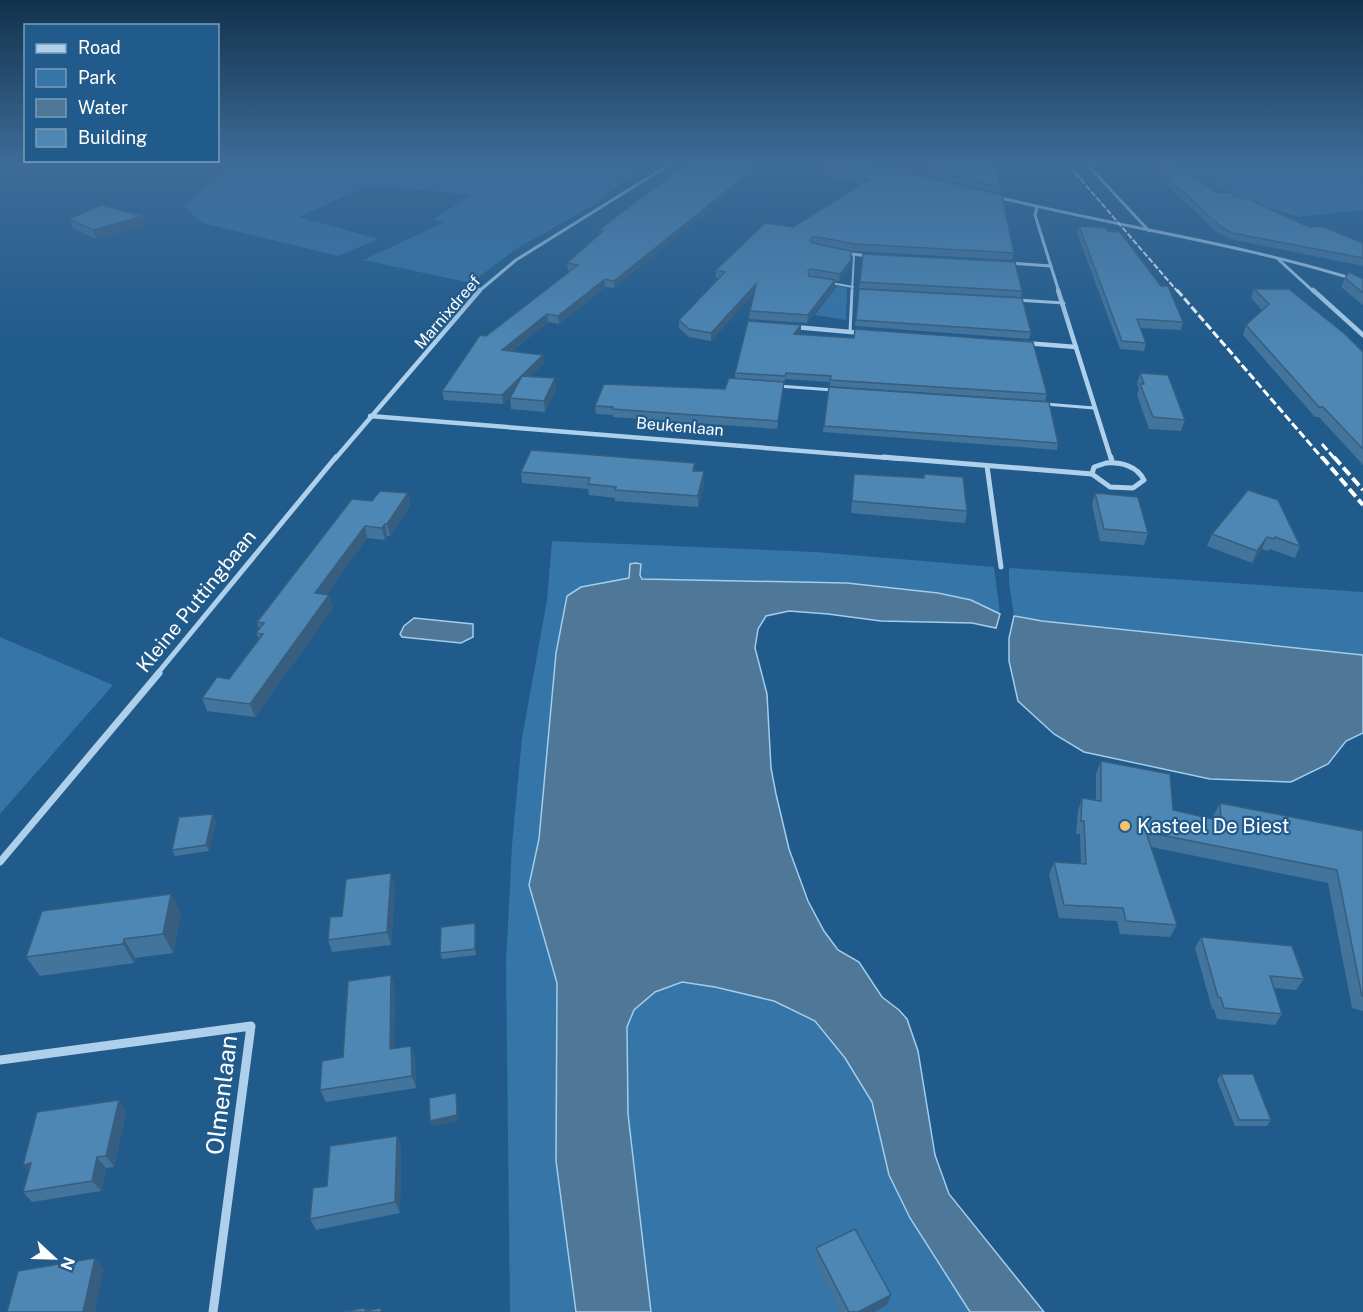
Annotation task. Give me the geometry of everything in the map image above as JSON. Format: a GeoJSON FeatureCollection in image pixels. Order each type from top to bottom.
{"type":"FeatureCollection","features":[{"type":"Feature","properties":{"kind":"street","name":"Marnixdreef"},"geometry":{"type":"LineString","coordinates":[[419,362],[479,291],[497,274],[579,222]]}},
{"type":"Feature","properties":{"kind":"street"},"geometry":{"type":"LineString","coordinates":[[1037,222],[1112,462],[1094,466],[1092,474]]}},
{"type":"Feature","properties":{"kind":"street"},"geometry":{"type":"LineString","coordinates":[[1105,222],[1327,269],[1363,282]]}},
{"type":"Feature","properties":{"kind":"street"},"geometry":{"type":"LineString","coordinates":[[1140,222],[1149,232]]}},
{"type":"Feature","properties":{"kind":"street"},"geometry":{"type":"LineString","coordinates":[[834,251],[870,256]]}},
{"type":"Feature","properties":{"kind":"street"},"geometry":{"type":"LineString","coordinates":[[1277,258],[1363,335]]}},
{"type":"Feature","properties":{"kind":"street"},"geometry":{"type":"LineString","coordinates":[[1004,263],[1050,266]]}},
{"type":"Feature","properties":{"kind":"street"},"geometry":{"type":"LineString","coordinates":[[794,327],[874,334]]}},
{"type":"Feature","properties":{"kind":"street"},"geometry":{"type":"LineString","coordinates":[[1016,343],[1076,346]]}},
{"type":"Feature","properties":{"kind":"street","name":"Kleine Puttingbaan"},"geometry":{"type":"LineString","coordinates":[[0,862],[132,706],[370,416],[419,362]]}},
{"type":"Feature","properties":{"kind":"street","name":"Beukenlaan"},"geometry":{"type":"LineString","coordinates":[[370,416],[1092,474],[1101,483],[1115,488],[1132,489],[1142,484],[1143,476],[1134,468],[1112,462]]}},
{"type":"Feature","properties":{"kind":"street"},"geometry":{"type":"LineString","coordinates":[[987,466],[1001,567]]}},
{"type":"Feature","properties":{"kind":"street","name":"Olmenlaan"},"geometry":{"type":"LineString","coordinates":[[0,1060],[251,1026],[213,1312]]}},
{"type":"Feature","properties":{"kind":"lane"},"geometry":{"type":"LineString","coordinates":[[850,332],[854,255]]}},
{"type":"Feature","properties":{"kind":"lane"},"geometry":{"type":"LineString","coordinates":[[821,282],[853,286]]}},
{"type":"Feature","properties":{"kind":"lane"},"geometry":{"type":"LineString","coordinates":[[1017,300],[1064,303]]}},
{"type":"Feature","properties":{"kind":"lane"},"geometry":{"type":"LineString","coordinates":[[778,386],[836,390]]}},
{"type":"Feature","properties":{"kind":"lane"},"geometry":{"type":"LineString","coordinates":[[1035,404],[1094,408]]}},
{"type":"Feature","properties":{"kind":"green space"},"geometry":{"type":"Polygon","coordinates":[[[318,222],[378,239],[338,256],[202,223],[318,222]]]}},
{"type":"Feature","properties":{"kind":"green space"},"geometry":{"type":"Polygon","coordinates":[[[441,222],[563,222],[516,249],[471,283],[363,260],[443,223],[441,222]]]}},
{"type":"Feature","properties":{"kind":"green space"},"geometry":{"type":"Polygon","coordinates":[[[837,286],[847,288],[846,320],[815,315],[837,286]]]}},
{"type":"Feature","properties":{"kind":"green space"},"geometry":{"type":"Polygon","coordinates":[[[552,541],[816,552],[994,567],[1000,614],[971,600],[938,593],[847,583],[642,579],[641,569],[629,571],[629,578],[624,580],[581,587],[567,596],[556,653],[539,839],[529,885],[557,983],[556,1161],[576,1312],[510,1312],[506,963],[512,845],[522,738],[547,600],[552,541]]]}},
{"type":"Feature","properties":{"kind":"green space"},"geometry":{"type":"Polygon","coordinates":[[[1009,568],[1363,592],[1363,655],[1042,621],[1014,616],[1009,568]]]}},
{"type":"Feature","properties":{"kind":"green space"},"geometry":{"type":"Polygon","coordinates":[[[0,637],[113,685],[0,814],[0,637]]]}},
{"type":"Feature","properties":{"kind":"green space"},"geometry":{"type":"Polygon","coordinates":[[[681,982],[715,987],[774,1001],[815,1021],[845,1058],[872,1102],[889,1176],[910,1218],[970,1312],[651,1312],[628,1114],[627,1027],[634,1010],[655,992],[681,982]]]}},
{"type":"Feature","properties":{"kind":"water"},"geometry":{"type":"Polygon","coordinates":[[[630,564],[641,564],[642,579],[847,583],[938,593],[971,600],[1000,614],[996,628],[972,623],[881,621],[789,611],[766,616],[758,629],[755,648],[767,694],[771,768],[776,794],[789,849],[808,901],[824,931],[838,950],[859,962],[882,997],[907,1019],[918,1051],[935,1155],[949,1194],[1044,1312],[970,1312],[910,1218],[889,1175],[872,1102],[845,1058],[815,1021],[774,1001],[682,982],[655,992],[634,1010],[627,1027],[628,1114],[651,1312],[576,1312],[556,1161],[557,983],[529,885],[539,839],[556,653],[567,596],[581,587],[629,578],[630,564]]]}},
{"type":"Feature","properties":{"kind":"water"},"geometry":{"type":"Polygon","coordinates":[[[1014,616],[1042,621],[1363,655],[1363,733],[1346,741],[1328,764],[1291,782],[1210,779],[1084,752],[1054,734],[1018,701],[1009,661],[1009,638],[1014,616]]]}},
{"type":"Feature","properties":{"kind":"water"},"geometry":{"type":"Polygon","coordinates":[[[414,618],[473,624],[473,637],[461,643],[402,637],[400,634],[404,626],[414,618]]]}},
{"type":"Feature","properties":{"kind":"building"},"geometry":{"type":"Polygon","coordinates":[[[76,222],[121,222],[93,230],[76,222]]]}},
{"type":"Feature","properties":{"kind":"building"},"geometry":{"type":"Polygon","coordinates":[[[609,222],[687,222],[614,281],[605,279],[558,316],[547,314],[502,350],[543,355],[502,395],[442,391],[480,335],[486,336],[578,265],[567,263],[603,231],[599,230],[609,222]]]}},
{"type":"Feature","properties":{"kind":"building"},"geometry":{"type":"Polygon","coordinates":[[[801,222],[1008,222],[1014,253],[855,244],[813,236],[810,240],[812,243],[851,251],[851,260],[840,274],[811,269],[808,271],[809,276],[835,280],[808,315],[750,311],[756,284],[711,333],[689,329],[679,320],[725,272],[716,270],[765,223],[793,227],[801,222]]]}},
{"type":"Feature","properties":{"kind":"building"},"geometry":{"type":"Polygon","coordinates":[[[1216,222],[1299,222],[1309,227],[1321,226],[1363,243],[1363,258],[1232,233],[1216,222]]]}},
{"type":"Feature","properties":{"kind":"building"},"geometry":{"type":"Polygon","coordinates":[[[1079,226],[1107,228],[1108,231],[1120,232],[1161,286],[1168,286],[1183,322],[1137,319],[1146,343],[1122,341],[1079,226]]]}},
{"type":"Feature","properties":{"kind":"building"},"geometry":{"type":"Polygon","coordinates":[[[863,254],[1015,262],[1022,291],[860,282],[863,254]]]}},
{"type":"Feature","properties":{"kind":"building"},"geometry":{"type":"Polygon","coordinates":[[[1349,272],[1363,279],[1363,293],[1345,278],[1349,272]]]}},
{"type":"Feature","properties":{"kind":"building"},"geometry":{"type":"Polygon","coordinates":[[[859,289],[1022,298],[1031,332],[856,320],[859,289]]]}},
{"type":"Feature","properties":{"kind":"building"},"geometry":{"type":"Polygon","coordinates":[[[1254,289],[1289,289],[1345,334],[1363,352],[1363,449],[1323,407],[1319,407],[1246,325],[1269,304],[1254,289]]]}},
{"type":"Feature","properties":{"kind":"building"},"geometry":{"type":"Polygon","coordinates":[[[748,321],[801,325],[794,334],[854,338],[855,329],[1033,342],[1047,394],[830,380],[831,376],[735,373],[748,321]]]}},
{"type":"Feature","properties":{"kind":"building"},"geometry":{"type":"Polygon","coordinates":[[[1140,373],[1168,375],[1185,420],[1153,417],[1140,384],[1144,384],[1140,373]]]}},
{"type":"Feature","properties":{"kind":"building"},"geometry":{"type":"Polygon","coordinates":[[[522,376],[555,378],[544,401],[510,398],[522,376]]]}},
{"type":"Feature","properties":{"kind":"building"},"geometry":{"type":"Polygon","coordinates":[[[729,378],[784,382],[778,421],[595,406],[604,384],[725,389],[729,378]]]}},
{"type":"Feature","properties":{"kind":"building"},"geometry":{"type":"Polygon","coordinates":[[[829,387],[1049,402],[1058,443],[824,426],[829,387]]]}},
{"type":"Feature","properties":{"kind":"building"},"geometry":{"type":"Polygon","coordinates":[[[531,450],[695,463],[693,471],[704,471],[698,496],[615,490],[616,487],[588,484],[590,478],[521,472],[531,450]]]}},
{"type":"Feature","properties":{"kind":"building"},"geometry":{"type":"Polygon","coordinates":[[[854,474],[924,478],[924,474],[963,477],[967,511],[852,501],[854,474]]]}},
{"type":"Feature","properties":{"kind":"building"},"geometry":{"type":"Polygon","coordinates":[[[1248,490],[1278,500],[1300,546],[1275,537],[1274,539],[1267,537],[1257,551],[1212,534],[1248,490]]]}},
{"type":"Feature","properties":{"kind":"building"},"geometry":{"type":"Polygon","coordinates":[[[380,491],[408,493],[382,528],[365,526],[315,593],[329,595],[250,704],[202,698],[217,677],[229,679],[263,634],[256,633],[264,623],[257,622],[352,499],[372,501],[380,491]]]}},
{"type":"Feature","properties":{"kind":"building"},"geometry":{"type":"Polygon","coordinates":[[[1095,493],[1138,497],[1148,533],[1104,529],[1095,493]]]}},
{"type":"Feature","properties":{"kind":"building"},"geometry":{"type":"Polygon","coordinates":[[[1101,761],[1170,774],[1173,810],[1221,821],[1220,803],[1363,831],[1363,996],[1337,870],[1146,832],[1177,925],[1126,921],[1123,908],[1064,905],[1054,862],[1086,864],[1084,821],[1081,821],[1082,798],[1101,801],[1101,761]]]}},
{"type":"Feature","properties":{"kind":"building"},"geometry":{"type":"Polygon","coordinates":[[[213,814],[206,845],[172,850],[179,817],[213,814]]]}},
{"type":"Feature","properties":{"kind":"building"},"geometry":{"type":"Polygon","coordinates":[[[391,873],[387,932],[328,940],[330,917],[342,916],[346,879],[391,873]]]}},
{"type":"Feature","properties":{"kind":"building"},"geometry":{"type":"Polygon","coordinates":[[[171,894],[163,934],[124,939],[123,944],[26,957],[42,911],[171,894]]]}},
{"type":"Feature","properties":{"kind":"building"},"geometry":{"type":"Polygon","coordinates":[[[475,923],[475,949],[440,953],[441,927],[475,923]]]}},
{"type":"Feature","properties":{"kind":"building"},"geometry":{"type":"Polygon","coordinates":[[[1201,937],[1292,946],[1304,979],[1270,976],[1282,1014],[1224,1008],[1221,998],[1218,997],[1201,937]]]}},
{"type":"Feature","properties":{"kind":"building"},"geometry":{"type":"Polygon","coordinates":[[[391,975],[390,1049],[411,1046],[412,1076],[320,1090],[322,1061],[343,1057],[348,981],[391,975]]]}},
{"type":"Feature","properties":{"kind":"building"},"geometry":{"type":"Polygon","coordinates":[[[1221,1074],[1253,1074],[1271,1120],[1239,1120],[1221,1074]]]}},
{"type":"Feature","properties":{"kind":"building"},"geometry":{"type":"Polygon","coordinates":[[[456,1093],[457,1115],[430,1121],[429,1098],[456,1093]]]}},
{"type":"Feature","properties":{"kind":"building"},"geometry":{"type":"Polygon","coordinates":[[[119,1100],[106,1156],[97,1157],[92,1181],[23,1192],[31,1163],[23,1165],[37,1112],[119,1100]]]}},
{"type":"Feature","properties":{"kind":"building"},"geometry":{"type":"Polygon","coordinates":[[[397,1136],[395,1202],[310,1219],[313,1188],[327,1186],[330,1146],[397,1136]]]}},
{"type":"Feature","properties":{"kind":"building"},"geometry":{"type":"Polygon","coordinates":[[[855,1229],[891,1295],[858,1312],[849,1312],[816,1248],[855,1229]]]}},
{"type":"Feature","properties":{"kind":"building"},"geometry":{"type":"Polygon","coordinates":[[[95,1258],[83,1312],[7,1312],[18,1271],[95,1258]]]}},
{"type":"Feature","properties":{"kind":"building"},"geometry":{"type":"Polygon","coordinates":[[[365,1308],[365,1311],[381,1308],[381,1312],[342,1312],[365,1308]]]}},
{"type":"Feature","properties":{"kind":"railway"},"geometry":{"type":"LineString","coordinates":[[1118,222],[1178,292]]}},
{"type":"Feature","properties":{"kind":"railway"},"geometry":{"type":"LineString","coordinates":[[1177,290],[1323,459]]}},
{"type":"Feature","properties":{"kind":"railway"},"geometry":{"type":"LineString","coordinates":[[1322,444],[1335,459]]}},
{"type":"Feature","properties":{"kind":"railway"},"geometry":{"type":"LineString","coordinates":[[1322,457],[1363,505]]}},
{"type":"Feature","properties":{"kind":"railway"},"geometry":{"type":"LineString","coordinates":[[1334,457],[1363,490]]}},
{"type":"Feature","properties":{"kind":"place","name":"Kasteel De Biest"},"geometry":{"type":"Point","coordinates":[1125,826]}}]}
